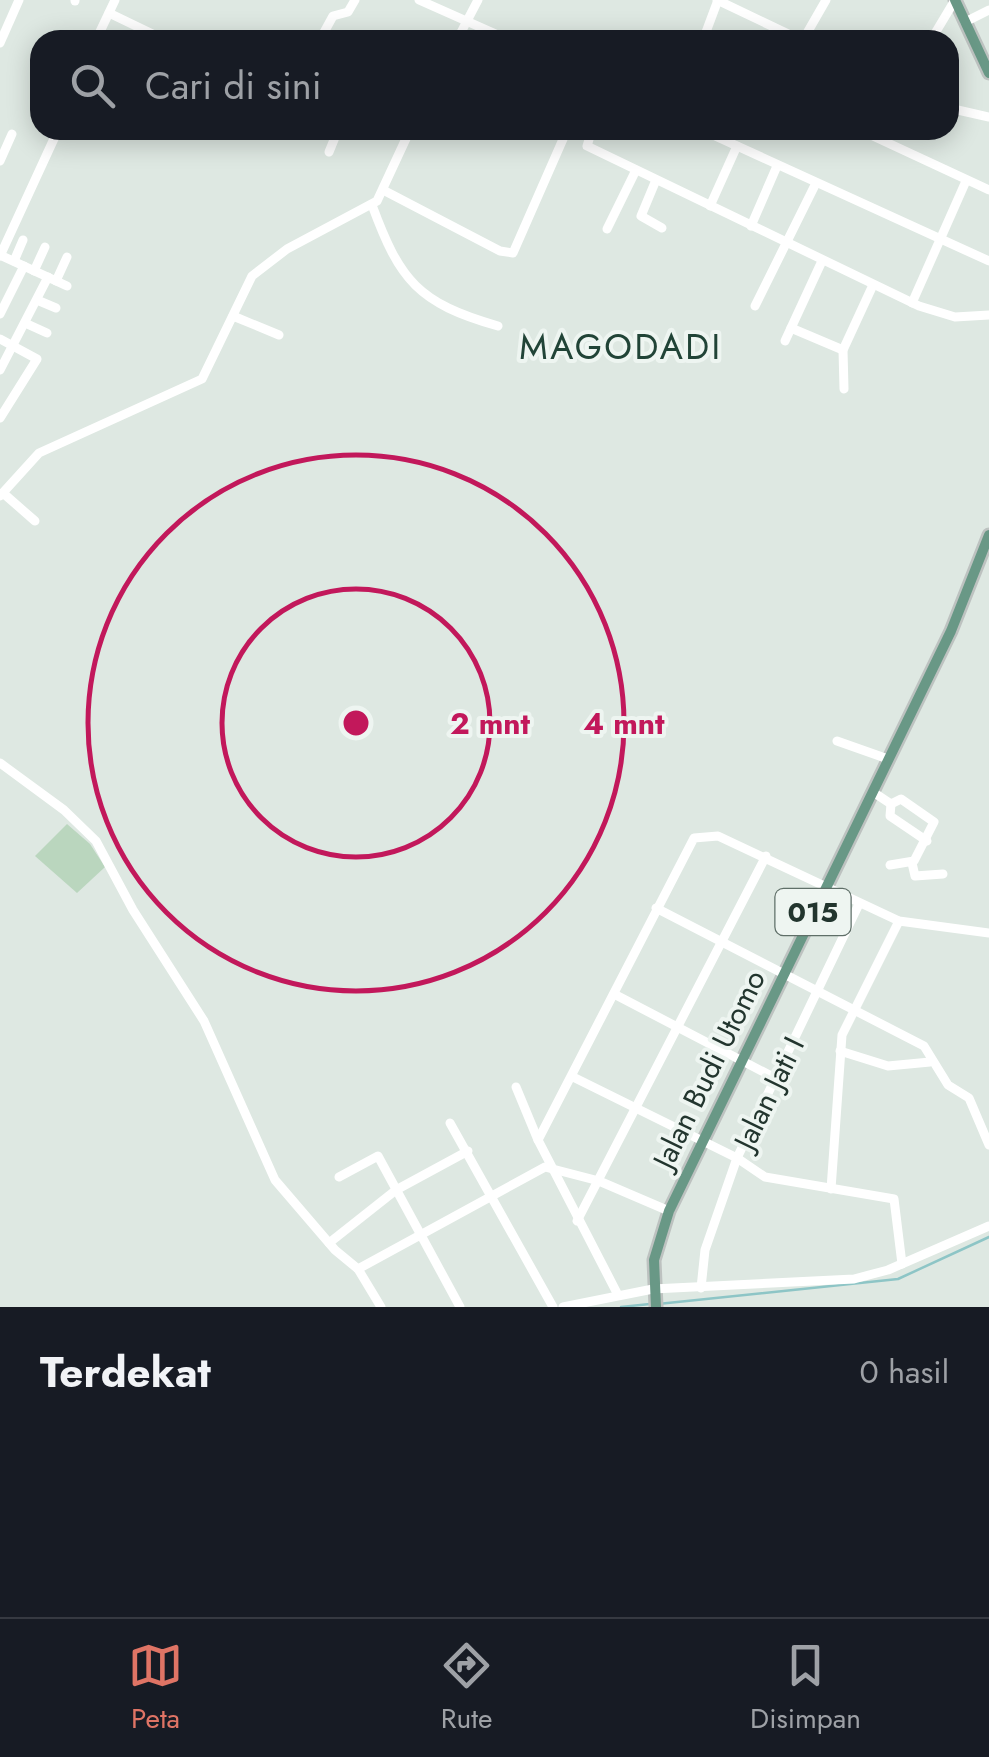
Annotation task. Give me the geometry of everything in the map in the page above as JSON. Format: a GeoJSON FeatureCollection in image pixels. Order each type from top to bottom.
{"type":"FeatureCollection","features":[{"type":"Feature","properties":{"kind":"main road"},"geometry":{"type":"LineString","coordinates":[[955,0],[985,53],[989,73]]}},
{"type":"Feature","properties":{"kind":"main road","name":"Jalan Budi Utomo"},"geometry":{"type":"LineString","coordinates":[[656,1307],[654,1260],[669,1211],[970,590],[989,534]]}},
{"type":"Feature","properties":{"kind":"street"},"geometry":{"type":"LineString","coordinates":[[0,43],[19,0]]}},
{"type":"Feature","properties":{"kind":"street"},"geometry":{"type":"LineString","coordinates":[[101,30],[115,0]]}},
{"type":"Feature","properties":{"kind":"street"},"geometry":{"type":"LineString","coordinates":[[326,30],[334,16],[348,12],[355,0]]}},
{"type":"Feature","properties":{"kind":"street"},"geometry":{"type":"LineString","coordinates":[[418,0],[488,30]]}},
{"type":"Feature","properties":{"kind":"street"},"geometry":{"type":"LineString","coordinates":[[462,30],[478,0]]}},
{"type":"Feature","properties":{"kind":"street"},"geometry":{"type":"LineString","coordinates":[[808,30],[826,0]]}},
{"type":"Feature","properties":{"kind":"street"},"geometry":{"type":"LineString","coordinates":[[937,30],[955,0]]}},
{"type":"Feature","properties":{"kind":"street"},"geometry":{"type":"LineString","coordinates":[[708,30],[723,1],[778,30]]}},
{"type":"Feature","properties":{"kind":"street"},"geometry":{"type":"LineString","coordinates":[[965,22],[989,10]]}},
{"type":"Feature","properties":{"kind":"street"},"geometry":{"type":"LineString","coordinates":[[109,13],[144,30]]}},
{"type":"Feature","properties":{"kind":"street"},"geometry":{"type":"LineString","coordinates":[[959,110],[989,117]]}},
{"type":"Feature","properties":{"kind":"street"},"geometry":{"type":"LineString","coordinates":[[0,160],[12,134]]}},
{"type":"Feature","properties":{"kind":"street"},"geometry":{"type":"LineString","coordinates":[[53,140],[5,229],[0,255],[67,286]]}},
{"type":"Feature","properties":{"kind":"street"},"geometry":{"type":"LineString","coordinates":[[329,152],[334,140]]}},
{"type":"Feature","properties":{"kind":"street"},"geometry":{"type":"LineString","coordinates":[[35,520],[2,494],[39,453],[202,379],[256,270],[372,205],[384,191],[406,140]]}},
{"type":"Feature","properties":{"kind":"street"},"geometry":{"type":"LineString","coordinates":[[384,191],[500,251],[513,253],[563,140]]}},
{"type":"Feature","properties":{"kind":"street"},"geometry":{"type":"LineString","coordinates":[[589,140],[587,146],[912,303],[955,317],[989,315]]}},
{"type":"Feature","properties":{"kind":"street"},"geometry":{"type":"LineString","coordinates":[[730,140],[777,166],[989,261]]}},
{"type":"Feature","properties":{"kind":"street"},"geometry":{"type":"LineString","coordinates":[[881,140],[989,190]]}},
{"type":"Feature","properties":{"kind":"street"},"geometry":{"type":"LineString","coordinates":[[710,206],[737,146]]}},
{"type":"Feature","properties":{"kind":"street"},"geometry":{"type":"LineString","coordinates":[[751,226],[777,166]]}},
{"type":"Feature","properties":{"kind":"street"},"geometry":{"type":"LineString","coordinates":[[607,229],[636,170]]}},
{"type":"Feature","properties":{"kind":"street"},"geometry":{"type":"LineString","coordinates":[[656,180],[640,216],[662,228]]}},
{"type":"Feature","properties":{"kind":"street"},"geometry":{"type":"LineString","coordinates":[[912,303],[966,181]]}},
{"type":"Feature","properties":{"kind":"street"},"geometry":{"type":"LineString","coordinates":[[755,306],[816,183]]}},
{"type":"Feature","properties":{"kind":"street"},"geometry":{"type":"LineString","coordinates":[[372,205],[394,262],[446,311],[498,326]]}},
{"type":"Feature","properties":{"kind":"street"},"geometry":{"type":"LineString","coordinates":[[23,240],[24,266]]}},
{"type":"Feature","properties":{"kind":"street"},"geometry":{"type":"LineString","coordinates":[[0,314],[24,266],[44,247]]}},
{"type":"Feature","properties":{"kind":"street"},"geometry":{"type":"LineString","coordinates":[[0,370],[37,300],[67,257]]}},
{"type":"Feature","properties":{"kind":"street"},"geometry":{"type":"LineString","coordinates":[[785,341],[822,261]]}},
{"type":"Feature","properties":{"kind":"street"},"geometry":{"type":"LineString","coordinates":[[844,390],[843,350],[873,285]]}},
{"type":"Feature","properties":{"kind":"street"},"geometry":{"type":"LineString","coordinates":[[37,300],[56,308]]}},
{"type":"Feature","properties":{"kind":"street"},"geometry":{"type":"LineString","coordinates":[[233,316],[279,335]]}},
{"type":"Feature","properties":{"kind":"street"},"geometry":{"type":"LineString","coordinates":[[25,323],[47,333]]}},
{"type":"Feature","properties":{"kind":"street"},"geometry":{"type":"LineString","coordinates":[[791,328],[843,350]]}},
{"type":"Feature","properties":{"kind":"street"},"geometry":{"type":"LineString","coordinates":[[0,339],[37,361],[0,418]]}},
{"type":"Feature","properties":{"kind":"street"},"geometry":{"type":"LineString","coordinates":[[836,741],[888,759]]}},
{"type":"Feature","properties":{"kind":"street"},"geometry":{"type":"LineString","coordinates":[[0,764],[64,810],[96,841],[133,910],[204,1021],[275,1180],[329,1243],[358,1269],[381,1307]]}},
{"type":"Feature","properties":{"kind":"street"},"geometry":{"type":"LineString","coordinates":[[873,792],[891,804]]}},
{"type":"Feature","properties":{"kind":"street"},"geometry":{"type":"LineString","coordinates":[[890,865],[912,862],[927,841],[933,821],[901,799],[891,804]]}},
{"type":"Feature","properties":{"kind":"street"},"geometry":{"type":"LineString","coordinates":[[891,804],[890,816],[927,841]]}},
{"type":"Feature","properties":{"kind":"street"},"geometry":{"type":"LineString","coordinates":[[538,1140],[656,908],[690,844],[699,836],[718,836],[766,856],[899,921],[989,934]]}},
{"type":"Feature","properties":{"kind":"street"},"geometry":{"type":"LineString","coordinates":[[577,1222],[766,856]]}},
{"type":"Feature","properties":{"kind":"street"},"geometry":{"type":"LineString","coordinates":[[912,862],[915,876],[942,874]]}},
{"type":"Feature","properties":{"kind":"street","name":"Jalan Jati I"},"geometry":{"type":"LineString","coordinates":[[701,1288],[708,1237],[737,1158],[859,904]]}},
{"type":"Feature","properties":{"kind":"street"},"geometry":{"type":"LineString","coordinates":[[656,908],[924,1046],[930,1062],[948,1085],[968,1098],[987,1132],[989,1145]]}},
{"type":"Feature","properties":{"kind":"street"},"geometry":{"type":"LineString","coordinates":[[831,1189],[840,1051],[854,1009],[899,921]]}},
{"type":"Feature","properties":{"kind":"street"},"geometry":{"type":"LineString","coordinates":[[614,994],[777,1079]]}},
{"type":"Feature","properties":{"kind":"street"},"geometry":{"type":"LineString","coordinates":[[840,1051],[896,1067],[930,1062]]}},
{"type":"Feature","properties":{"kind":"street"},"geometry":{"type":"LineString","coordinates":[[573,1077],[774,1180],[894,1199],[902,1264]]}},
{"type":"Feature","properties":{"kind":"street"},"geometry":{"type":"LineString","coordinates":[[516,1087],[549,1166],[618,1295]]}},
{"type":"Feature","properties":{"kind":"street"},"geometry":{"type":"LineString","coordinates":[[450,1123],[553,1307]]}},
{"type":"Feature","properties":{"kind":"street"},"geometry":{"type":"LineString","coordinates":[[329,1243],[396,1190],[468,1152]]}},
{"type":"Feature","properties":{"kind":"street"},"geometry":{"type":"LineString","coordinates":[[338,1177],[377,1156],[460,1307]]}},
{"type":"Feature","properties":{"kind":"street"},"geometry":{"type":"LineString","coordinates":[[358,1269],[419,1232],[549,1166],[599,1181],[669,1211]]}},
{"type":"Feature","properties":{"kind":"street"},"geometry":{"type":"LineString","coordinates":[[563,1307],[654,1291],[830,1282],[902,1264],[989,1226]]}},
{"type":"Feature","properties":{"kind":"green space"},"geometry":{"type":"Polygon","coordinates":[[[67,824],[90,844],[105,867],[77,893],[35,856],[67,824]]]}},
{"type":"Feature","properties":{"kind":"waterway"},"geometry":{"type":"LineString","coordinates":[[658,1304],[898,1279],[989,1237]]}},
{"type":"Feature","properties":{"kind":"waterway"},"geometry":{"type":"LineString","coordinates":[[621,1307],[650,1304]]}},
{"type":"Feature","properties":{"kind":"district","name":"MAGODADI"},"geometry":{"type":"Point","coordinates":[621,347]}}]}
